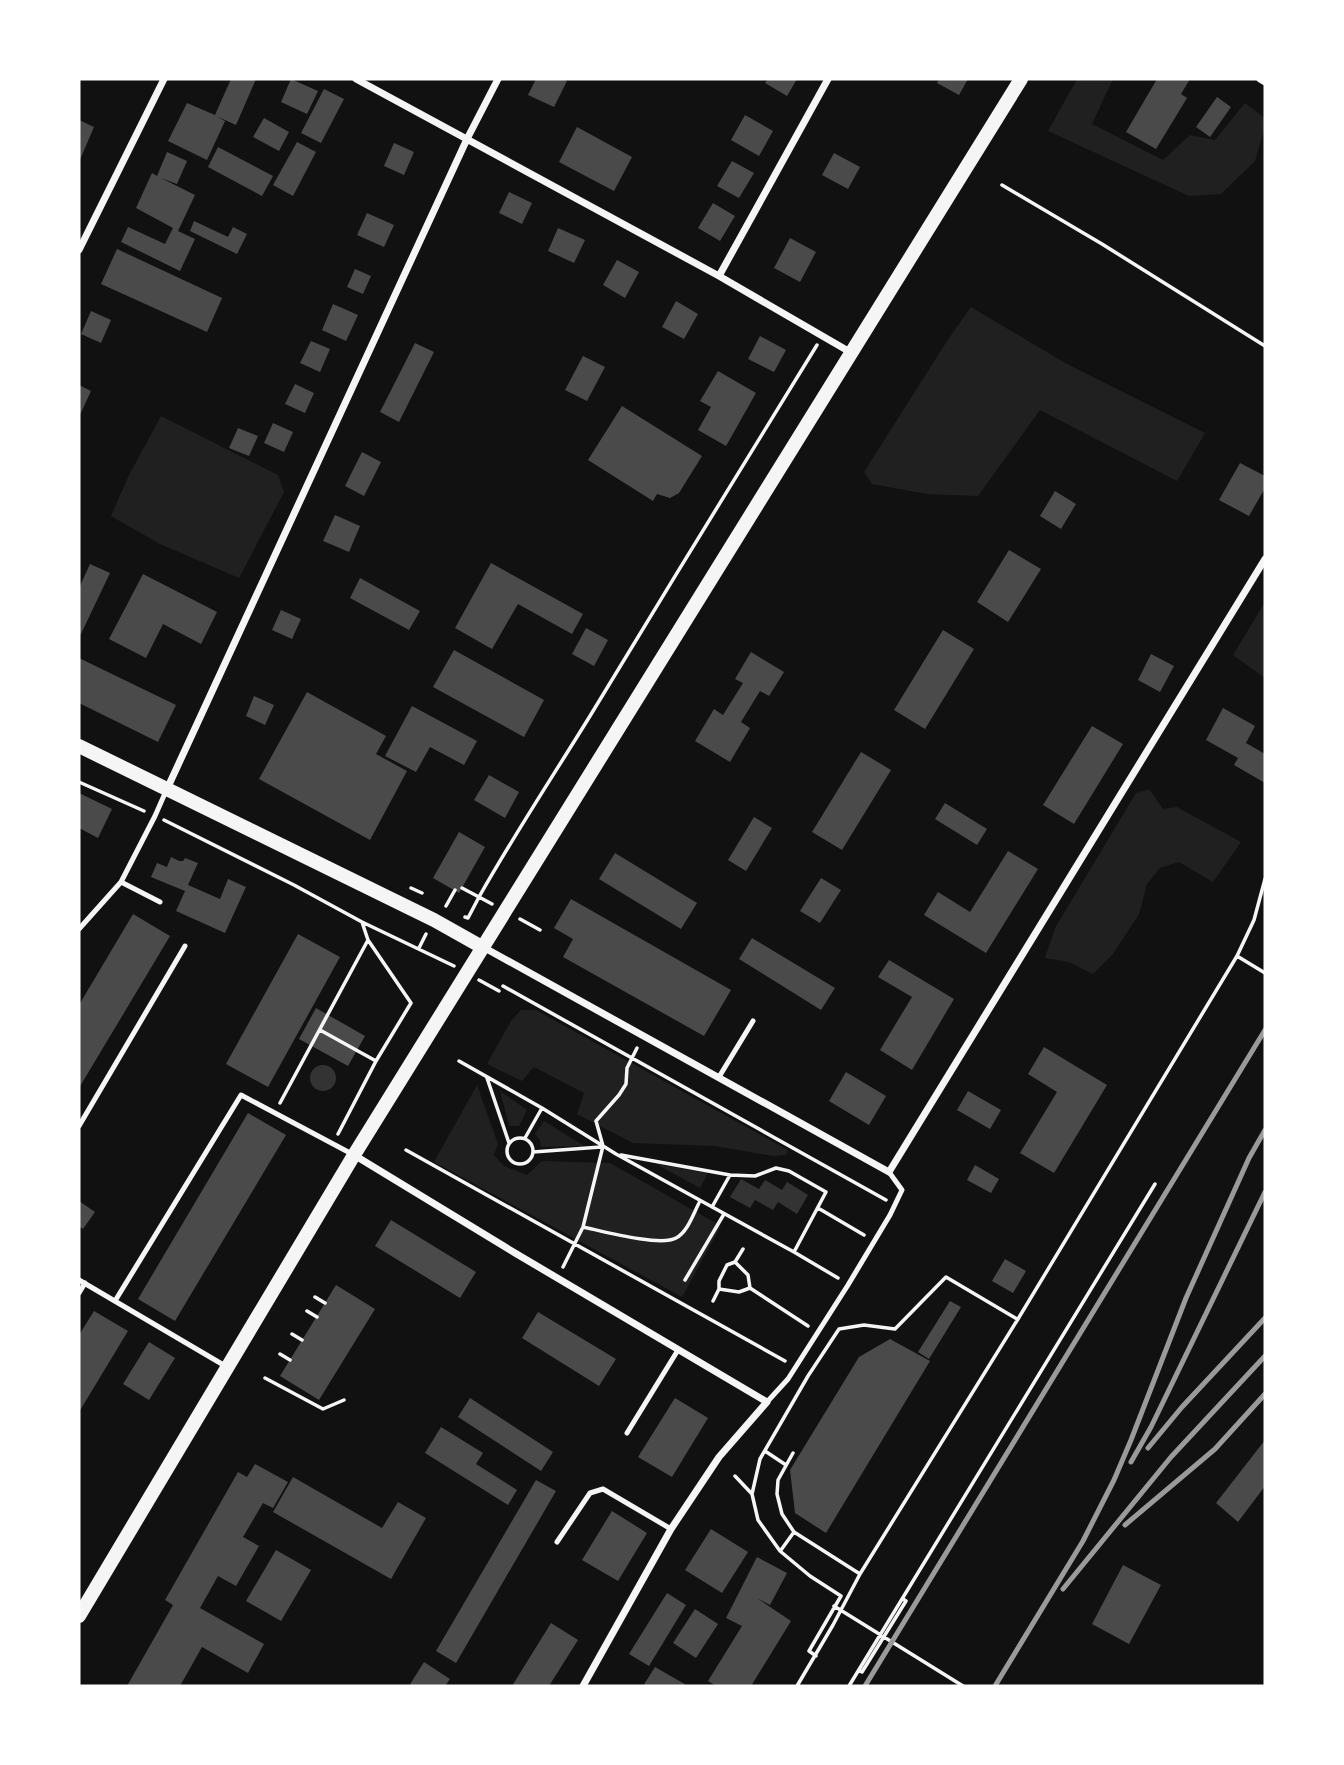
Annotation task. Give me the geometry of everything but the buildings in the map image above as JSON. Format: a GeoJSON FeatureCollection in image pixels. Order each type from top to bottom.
{"type":"FeatureCollection","features":[{"type":"Feature","properties":{"kind":"main road"},"geometry":{"type":"LineString","coordinates":[[80,1609],[354,1155],[1021,79]]}},
{"type":"Feature","properties":{"kind":"main road"},"geometry":{"type":"LineString","coordinates":[[79,746],[434,920],[482,947]]}},
{"type":"Feature","properties":{"kind":"street"},"geometry":{"type":"LineString","coordinates":[[79,250],[164,79]]}},
{"type":"Feature","properties":{"kind":"street"},"geometry":{"type":"LineString","coordinates":[[356,79],[719,276],[850,352]]}},
{"type":"Feature","properties":{"kind":"street"},"geometry":{"type":"LineString","coordinates":[[167,789],[467,139],[498,79]]}},
{"type":"Feature","properties":{"kind":"street"},"geometry":{"type":"LineString","coordinates":[[719,276],[828,79]]}},
{"type":"Feature","properties":{"kind":"street"},"geometry":{"type":"LineString","coordinates":[[1260,79],[1265,82]]}},
{"type":"Feature","properties":{"kind":"street"},"geometry":{"type":"LineString","coordinates":[[482,947],[889,1172],[1265,559]]}},
{"type":"Feature","properties":{"kind":"street"},"geometry":{"type":"LineString","coordinates":[[354,1155],[767,1402],[719,1457],[671,1530],[583,1686]]}},
{"type":"Feature","properties":{"kind":"lane"},"geometry":{"type":"LineString","coordinates":[[79,929],[121,882],[167,789]]}},
{"type":"Feature","properties":{"kind":"lane"},"geometry":{"type":"LineString","coordinates":[[121,882],[160,902]]}},
{"type":"Feature","properties":{"kind":"lane"},"geometry":{"type":"LineString","coordinates":[[79,1126],[185,946]]}},
{"type":"Feature","properties":{"kind":"lane"},"geometry":{"type":"LineString","coordinates":[[719,1077],[753,1021]]}},
{"type":"Feature","properties":{"kind":"lane"},"geometry":{"type":"LineString","coordinates":[[115,1301],[241,1095],[354,1155]]}},
{"type":"Feature","properties":{"kind":"lane"},"geometry":{"type":"LineString","coordinates":[[767,1402],[796,1368],[890,1215],[902,1190],[889,1172]]}},
{"type":"Feature","properties":{"kind":"lane"},"geometry":{"type":"LineString","coordinates":[[79,1280],[228,1367]]}},
{"type":"Feature","properties":{"kind":"lane"},"geometry":{"type":"LineString","coordinates":[[79,1293],[85,1283]]}},
{"type":"Feature","properties":{"kind":"lane"},"geometry":{"type":"LineString","coordinates":[[626,1433],[678,1350]]}},
{"type":"Feature","properties":{"kind":"lane"},"geometry":{"type":"LineString","coordinates":[[557,1542],[590,1493],[603,1489],[671,1530]]}},
{"type":"Feature","properties":{"kind":"path"},"geometry":{"type":"LineString","coordinates":[[1002,185],[1265,346]]}},
{"type":"Feature","properties":{"kind":"path"},"geometry":{"type":"LineString","coordinates":[[457,912],[468,918],[495,868],[823,337]]}},
{"type":"Feature","properties":{"kind":"path"},"geometry":{"type":"LineString","coordinates":[[79,782],[155,816],[294,885],[362,922],[467,972],[499,991]]}},
{"type":"Feature","properties":{"kind":"path"},"geometry":{"type":"LineString","coordinates":[[797,1686],[860,1574],[1237,956],[1254,920],[1265,879]]}},
{"type":"Feature","properties":{"kind":"path"},"geometry":{"type":"LineString","coordinates":[[462,888],[540,930]]}},
{"type":"Feature","properties":{"kind":"path"},"geometry":{"type":"LineString","coordinates":[[419,948],[442,904],[446,906],[455,890]]}},
{"type":"Feature","properties":{"kind":"path"},"geometry":{"type":"LineString","coordinates":[[333,1143],[376,1061],[411,1003],[368,940],[362,922]]}},
{"type":"Feature","properties":{"kind":"path"},"geometry":{"type":"LineString","coordinates":[[275,1113],[368,940]]}},
{"type":"Feature","properties":{"kind":"path"},"geometry":{"type":"LineString","coordinates":[[1237,956],[1265,973]]}},
{"type":"Feature","properties":{"kind":"path"},"geometry":{"type":"LineString","coordinates":[[503,986],[886,1200]]}},
{"type":"Feature","properties":{"kind":"path"},"geometry":{"type":"LineString","coordinates":[[320,1030],[376,1061]]}},
{"type":"Feature","properties":{"kind":"path"},"geometry":{"type":"LineString","coordinates":[[558,1279],[583,1227],[603,1146],[596,1121],[626,1084],[627,1068],[644,1036]]}},
{"type":"Feature","properties":{"kind":"path"},"geometry":{"type":"LineString","coordinates":[[459,1061],[616,1154],[838,1278]]}},
{"type":"Feature","properties":{"kind":"path"},"geometry":{"type":"LineString","coordinates":[[486,1076],[509,1143],[507,1151],[513,1162],[526,1163],[530,1160],[532,1144],[525,1138],[516,1138],[509,1143]]}},
{"type":"Feature","properties":{"kind":"path"},"geometry":{"type":"LineString","coordinates":[[525,1138],[542,1108]]}},
{"type":"Feature","properties":{"kind":"path"},"geometry":{"type":"LineString","coordinates":[[533,1152],[603,1146]]}},
{"type":"Feature","properties":{"kind":"path"},"geometry":{"type":"LineString","coordinates":[[405,1150],[786,1362],[792,1353]]}},
{"type":"Feature","properties":{"kind":"path"},"geometry":{"type":"LineString","coordinates":[[616,1154],[730,1175],[755,1176],[776,1168],[789,1171],[826,1192],[794,1252]]}},
{"type":"Feature","properties":{"kind":"path"},"geometry":{"type":"LineString","coordinates":[[712,1207],[730,1175]]}},
{"type":"Feature","properties":{"kind":"path"},"geometry":{"type":"LineString","coordinates":[[861,1669],[1155,1184]]}},
{"type":"Feature","properties":{"kind":"path"},"geometry":{"type":"LineString","coordinates":[[583,1227],[665,1241],[677,1238],[688,1226],[700,1201]]}},
{"type":"Feature","properties":{"kind":"path"},"geometry":{"type":"LineString","coordinates":[[818,1208],[864,1235]]}},
{"type":"Feature","properties":{"kind":"path"},"geometry":{"type":"LineString","coordinates":[[685,1280],[724,1213]]}},
{"type":"Feature","properties":{"kind":"path"},"geometry":{"type":"LineString","coordinates":[[713,1301],[727,1265],[736,1262],[743,1249]]}},
{"type":"Feature","properties":{"kind":"path"},"geometry":{"type":"LineString","coordinates":[[736,1262],[748,1275],[750,1287],[808,1326],[803,1335]]}},
{"type":"Feature","properties":{"kind":"path"},"geometry":{"type":"LineString","coordinates":[[816,1656],[808,1651],[841,1595],[810,1576],[780,1551],[758,1520],[752,1494],[760,1459],[808,1376],[839,1329],[863,1325],[895,1329],[946,1277],[1018,1319]]}},
{"type":"Feature","properties":{"kind":"path"},"geometry":{"type":"LineString","coordinates":[[719,1289],[739,1292],[750,1287]]}},
{"type":"Feature","properties":{"kind":"path"},"geometry":{"type":"LineString","coordinates":[[315,1297],[325,1303]]}},
{"type":"Feature","properties":{"kind":"path"},"geometry":{"type":"LineString","coordinates":[[307,1311],[317,1317]]}},
{"type":"Feature","properties":{"kind":"path"},"geometry":{"type":"LineString","coordinates":[[292,1334],[302,1340]]}},
{"type":"Feature","properties":{"kind":"path"},"geometry":{"type":"LineString","coordinates":[[280,1353],[290,1360]]}},
{"type":"Feature","properties":{"kind":"path"},"geometry":{"type":"LineString","coordinates":[[796,1368],[808,1376]]}},
{"type":"Feature","properties":{"kind":"path"},"geometry":{"type":"LineString","coordinates":[[265,1378],[323,1409],[344,1400]]}},
{"type":"Feature","properties":{"kind":"path"},"geometry":{"type":"LineString","coordinates":[[764,1451],[786,1465]]}},
{"type":"Feature","properties":{"kind":"path"},"geometry":{"type":"LineString","coordinates":[[793,1453],[778,1480],[777,1494],[782,1514],[794,1532],[860,1574]]}},
{"type":"Feature","properties":{"kind":"path"},"geometry":{"type":"LineString","coordinates":[[735,1476],[752,1494]]}},
{"type":"Feature","properties":{"kind":"path"},"geometry":{"type":"LineString","coordinates":[[780,1551],[794,1532]]}},
{"type":"Feature","properties":{"kind":"path"},"geometry":{"type":"LineString","coordinates":[[849,1686],[903,1601]]}},
{"type":"Feature","properties":{"kind":"path"},"geometry":{"type":"LineString","coordinates":[[834,1606],[964,1686]]}},
{"type":"Feature","properties":{"kind":"shaded area"},"geometry":{"type":"Polygon","coordinates":[[[1077,79],[1113,79],[1092,124],[1163,160],[1190,135],[1215,140],[1245,103],[1265,118],[1255,161],[1221,194],[1189,196],[1048,131],[1077,79]]]}},
{"type":"Feature","properties":{"kind":"shaded area"},"geometry":{"type":"Polygon","coordinates":[[[971,307],[1065,363],[1205,433],[1177,481],[1040,410],[978,496],[927,494],[872,484],[864,472],[971,307]]]}},
{"type":"Feature","properties":{"kind":"shaded area"},"geometry":{"type":"Polygon","coordinates":[[[161,416],[278,475],[284,492],[239,578],[160,544],[111,516],[129,475],[161,416]]]}},
{"type":"Feature","properties":{"kind":"shaded area"},"geometry":{"type":"Polygon","coordinates":[[[1265,602],[1265,678],[1233,655],[1265,602]]]}},
{"type":"Feature","properties":{"kind":"shaded area"},"geometry":{"type":"Polygon","coordinates":[[[1149,789],[1163,809],[1177,807],[1241,842],[1213,882],[1179,862],[1160,868],[1147,884],[1139,914],[1113,954],[1093,974],[1069,962],[1045,958],[1055,928],[1136,793],[1149,789]]]}},
{"type":"Feature","properties":{"kind":"shaded area"},"geometry":{"type":"Polygon","coordinates":[[[521,1010],[536,1010],[788,1150],[786,1155],[773,1156],[715,1146],[633,1143],[577,1114],[584,1093],[534,1067],[522,1081],[487,1064],[511,1021],[521,1010]]]}},
{"type":"Feature","properties":{"kind":"shaded area"},"geometry":{"type":"Polygon","coordinates":[[[323,1065],[332,1069],[336,1078],[332,1087],[323,1091],[314,1087],[310,1078],[314,1069],[323,1065]]]}},
{"type":"Feature","properties":{"kind":"shaded area"},"geometry":{"type":"Polygon","coordinates":[[[477,1085],[498,1144],[494,1155],[504,1166],[527,1175],[542,1161],[610,1163],[721,1226],[682,1297],[434,1162],[477,1085]]]}},
{"type":"Feature","properties":{"kind":"shaded area"},"geometry":{"type":"Polygon","coordinates":[[[500,1091],[527,1110],[519,1126],[509,1126],[500,1091]]]}},
{"type":"Feature","properties":{"kind":"shaded area"},"geometry":{"type":"Polygon","coordinates":[[[544,1121],[584,1146],[541,1147],[535,1134],[544,1121]]]}},
{"type":"Feature","properties":{"kind":"shaded area"},"geometry":{"type":"Polygon","coordinates":[[[656,1164],[708,1173],[700,1188],[656,1164]]]}},
{"type":"Feature","properties":{"kind":"shaded area"},"geometry":{"type":"Polygon","coordinates":[[[741,1179],[759,1189],[765,1180],[782,1190],[787,1182],[808,1195],[797,1214],[778,1202],[773,1210],[755,1200],[750,1208],[730,1197],[741,1179]]]}},
{"type":"Feature","properties":{"kind":"railway"},"geometry":{"type":"LineString","coordinates":[[865,1686],[1265,1030]]}},
{"type":"Feature","properties":{"kind":"railway"},"geometry":{"type":"LineString","coordinates":[[995,1686],[1083,1541],[1114,1480],[1186,1298],[1249,1158],[1265,1130]]}},
{"type":"Feature","properties":{"kind":"railway"},"geometry":{"type":"LineString","coordinates":[[1131,1462],[1151,1427],[1265,1192]]}},
{"type":"Feature","properties":{"kind":"railway"},"geometry":{"type":"LineString","coordinates":[[1148,1448],[1182,1407],[1265,1318]]}},
{"type":"Feature","properties":{"kind":"railway"},"geometry":{"type":"LineString","coordinates":[[1063,1589],[1171,1457],[1265,1356]]}},
{"type":"Feature","properties":{"kind":"railway"},"geometry":{"type":"LineString","coordinates":[[1125,1525],[1215,1449],[1265,1394]]}}]}
